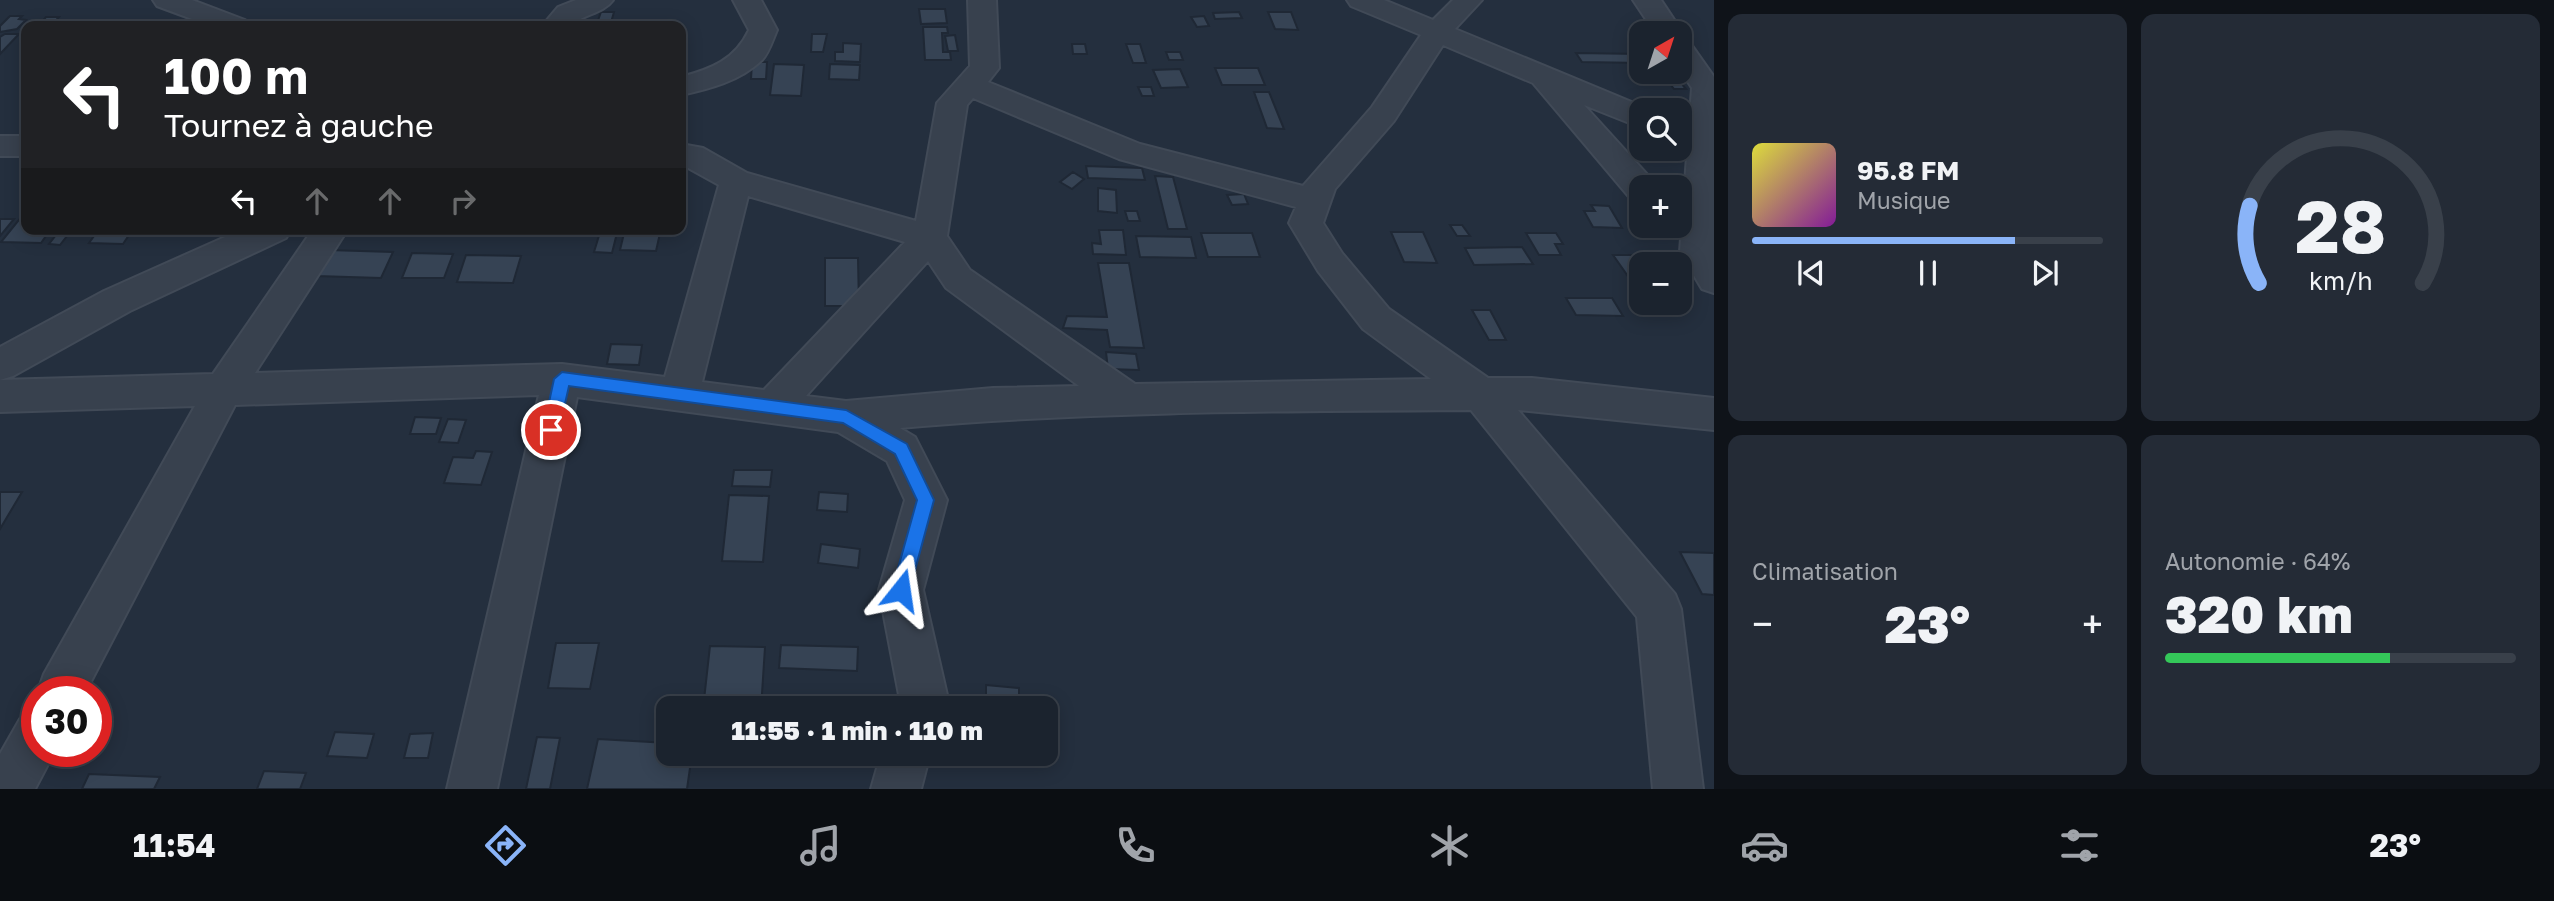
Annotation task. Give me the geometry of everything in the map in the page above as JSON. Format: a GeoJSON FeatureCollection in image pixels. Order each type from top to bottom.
{"type":"FeatureCollection","features":[{"type":"Feature","properties":{"kind":"street"},"geometry":{"type":"LineString","coordinates":[[167,0],[222,21]]}},
{"type":"Feature","properties":{"kind":"street"},"geometry":{"type":"LineString","coordinates":[[561,21],[568,13],[599,0]]}},
{"type":"Feature","properties":{"kind":"street"},"geometry":{"type":"LineString","coordinates":[[686,85],[716,77],[752,54],[763,30],[747,0]]}},
{"type":"Feature","properties":{"kind":"street"},"geometry":{"type":"LineString","coordinates":[[772,407],[930,237],[952,103],[985,68],[982,0]]}},
{"type":"Feature","properties":{"kind":"street"},"geometry":{"type":"LineString","coordinates":[[1361,0],[1629,113]]}},
{"type":"Feature","properties":{"kind":"street"},"geometry":{"type":"LineString","coordinates":[[1468,0],[1437,32],[1382,114],[1320,185],[1306,223],[1330,262],[1376,319],[1481,394],[1659,610],[1678,789]]}},
{"type":"Feature","properties":{"kind":"street"},"geometry":{"type":"LineString","coordinates":[[1647,0],[1662,21]]}},
{"type":"Feature","properties":{"kind":"street"},"geometry":{"type":"LineString","coordinates":[[1692,66],[1707,88],[1699,142],[1705,266]]}},
{"type":"Feature","properties":{"kind":"street"},"geometry":{"type":"LineString","coordinates":[[1540,75],[1629,175]]}},
{"type":"Feature","properties":{"kind":"street"},"geometry":{"type":"LineString","coordinates":[[968,85],[1130,152],[1314,200]]}},
{"type":"Feature","properties":{"kind":"street"},"geometry":{"type":"LineString","coordinates":[[0,146],[21,146]]}},
{"type":"Feature","properties":{"kind":"street"},"geometry":{"type":"LineString","coordinates":[[686,154],[692,155],[736,181],[930,237],[958,279],[1128,400]]}},
{"type":"Feature","properties":{"kind":"street"},"geometry":{"type":"LineString","coordinates":[[680,394],[736,181]]}},
{"type":"Feature","properties":{"kind":"street"},"geometry":{"type":"LineString","coordinates":[[0,365],[117,302],[261,235]]}},
{"type":"Feature","properties":{"kind":"street"},"geometry":{"type":"LineString","coordinates":[[69,676],[224,389],[327,235]]}},
{"type":"Feature","properties":{"kind":"street"},"geometry":{"type":"LineString","coordinates":[[1683,238],[1705,266]]}},
{"type":"Feature","properties":{"kind":"street"},"geometry":{"type":"LineString","coordinates":[[472,789],[562,379]]}},
{"type":"Feature","properties":{"kind":"street"},"geometry":{"type":"LineString","coordinates":[[0,396],[562,379],[846,417],[993,404],[1481,394],[1532,394],[1714,414]]}},
{"type":"Feature","properties":{"kind":"street"},"geometry":{"type":"LineString","coordinates":[[846,417],[901,449],[926,500],[901,590],[923,696]]}},
{"type":"Feature","properties":{"kind":"street"},"geometry":{"type":"LineString","coordinates":[[8,789],[21,765]]}},
{"type":"Feature","properties":{"kind":"street"},"geometry":{"type":"LineString","coordinates":[[896,789],[903,766]]}},
{"type":"Feature","properties":{"kind":"building"},"geometry":{"type":"Polygon","coordinates":[[[919,9],[945,9],[947,23],[921,24],[919,9]]]}},
{"type":"Feature","properties":{"kind":"building"},"geometry":{"type":"Polygon","coordinates":[[[601,12],[614,12],[611,21],[598,21],[601,12]]]}},
{"type":"Feature","properties":{"kind":"building"},"geometry":{"type":"Polygon","coordinates":[[[1239,12],[1242,18],[1215,19],[1213,13],[1239,12]]]}},
{"type":"Feature","properties":{"kind":"building"},"geometry":{"type":"Polygon","coordinates":[[[1268,12],[1291,12],[1298,30],[1275,29],[1268,12]]]}},
{"type":"Feature","properties":{"kind":"building"},"geometry":{"type":"Polygon","coordinates":[[[10,16],[22,16],[19,19],[26,20],[21,21],[17,29],[0,32],[0,26],[10,16]]]}},
{"type":"Feature","properties":{"kind":"building"},"geometry":{"type":"Polygon","coordinates":[[[1204,16],[1209,26],[1197,27],[1191,17],[1204,16]]]}},
{"type":"Feature","properties":{"kind":"building"},"geometry":{"type":"Polygon","coordinates":[[[46,17],[59,17],[55,21],[42,21],[46,17]]]}},
{"type":"Feature","properties":{"kind":"building"},"geometry":{"type":"Polygon","coordinates":[[[326,20],[367,20],[366,21],[326,20]]]}},
{"type":"Feature","properties":{"kind":"building"},"geometry":{"type":"Polygon","coordinates":[[[923,27],[947,27],[948,33],[942,33],[943,52],[950,52],[951,60],[925,60],[923,27]]]}},
{"type":"Feature","properties":{"kind":"building"},"geometry":{"type":"Polygon","coordinates":[[[5,34],[19,34],[0,54],[0,37],[5,34]]]}},
{"type":"Feature","properties":{"kind":"building"},"geometry":{"type":"Polygon","coordinates":[[[812,34],[827,34],[823,52],[811,52],[812,34]]]}},
{"type":"Feature","properties":{"kind":"building"},"geometry":{"type":"Polygon","coordinates":[[[955,35],[958,51],[948,51],[945,36],[955,35]]]}},
{"type":"Feature","properties":{"kind":"building"},"geometry":{"type":"Polygon","coordinates":[[[843,43],[861,44],[860,62],[835,61],[835,52],[843,52],[843,43]]]}},
{"type":"Feature","properties":{"kind":"building"},"geometry":{"type":"Polygon","coordinates":[[[1072,44],[1085,44],[1087,54],[1073,54],[1072,44]]]}},
{"type":"Feature","properties":{"kind":"building"},"geometry":{"type":"Polygon","coordinates":[[[1126,44],[1140,44],[1146,63],[1133,63],[1126,44]]]}},
{"type":"Feature","properties":{"kind":"building"},"geometry":{"type":"Polygon","coordinates":[[[1166,52],[1180,52],[1183,60],[1169,60],[1166,52]]]}},
{"type":"Feature","properties":{"kind":"building"},"geometry":{"type":"Polygon","coordinates":[[[1576,53],[1629,54],[1629,63],[1582,62],[1576,53]]]}},
{"type":"Feature","properties":{"kind":"building"},"geometry":{"type":"Polygon","coordinates":[[[752,62],[767,62],[766,79],[751,79],[752,62]]]}},
{"type":"Feature","properties":{"kind":"building"},"geometry":{"type":"Polygon","coordinates":[[[774,64],[804,65],[801,96],[770,95],[774,64]]]}},
{"type":"Feature","properties":{"kind":"building"},"geometry":{"type":"Polygon","coordinates":[[[830,64],[860,65],[859,80],[829,79],[830,64]]]}},
{"type":"Feature","properties":{"kind":"building"},"geometry":{"type":"Polygon","coordinates":[[[1215,68],[1258,68],[1265,85],[1222,85],[1215,68]]]}},
{"type":"Feature","properties":{"kind":"building"},"geometry":{"type":"Polygon","coordinates":[[[1180,69],[1188,87],[1161,88],[1153,70],[1180,69]]]}},
{"type":"Feature","properties":{"kind":"building"},"geometry":{"type":"Polygon","coordinates":[[[1670,84],[1682,84],[1686,89],[1674,89],[1670,84]]]}},
{"type":"Feature","properties":{"kind":"building"},"geometry":{"type":"Polygon","coordinates":[[[1138,87],[1151,87],[1154,96],[1142,96],[1138,87]]]}},
{"type":"Feature","properties":{"kind":"building"},"geometry":{"type":"Polygon","coordinates":[[[1254,92],[1269,92],[1284,129],[1267,128],[1254,92]]]}},
{"type":"Feature","properties":{"kind":"building"},"geometry":{"type":"Polygon","coordinates":[[[1086,166],[1142,168],[1145,180],[1088,178],[1086,166]]]}},
{"type":"Feature","properties":{"kind":"building"},"geometry":{"type":"Polygon","coordinates":[[[1073,172],[1084,179],[1072,189],[1060,182],[1073,172]]]}},
{"type":"Feature","properties":{"kind":"building"},"geometry":{"type":"Polygon","coordinates":[[[1155,176],[1173,177],[1187,229],[1168,229],[1155,176]]]}},
{"type":"Feature","properties":{"kind":"building"},"geometry":{"type":"Polygon","coordinates":[[[1098,188],[1116,190],[1117,213],[1098,211],[1098,188]]]}},
{"type":"Feature","properties":{"kind":"building"},"geometry":{"type":"Polygon","coordinates":[[[1244,194],[1248,204],[1232,205],[1227,195],[1244,194]]]}},
{"type":"Feature","properties":{"kind":"building"},"geometry":{"type":"Polygon","coordinates":[[[1591,205],[1609,206],[1622,228],[1593,227],[1584,211],[1595,211],[1591,205]]]}},
{"type":"Feature","properties":{"kind":"building"},"geometry":{"type":"Polygon","coordinates":[[[1125,211],[1137,211],[1140,221],[1128,221],[1125,211]]]}},
{"type":"Feature","properties":{"kind":"building"},"geometry":{"type":"Polygon","coordinates":[[[21,217],[21,235],[47,235],[41,243],[1,242],[21,217]]]}},
{"type":"Feature","properties":{"kind":"building"},"geometry":{"type":"Polygon","coordinates":[[[0,219],[14,219],[0,236],[0,219]]]}},
{"type":"Feature","properties":{"kind":"building"},"geometry":{"type":"Polygon","coordinates":[[[1450,225],[1462,225],[1470,236],[1457,236],[1450,225]]]}},
{"type":"Feature","properties":{"kind":"building"},"geometry":{"type":"Polygon","coordinates":[[[1099,230],[1123,230],[1126,255],[1093,254],[1092,243],[1101,244],[1099,230]]]}},
{"type":"Feature","properties":{"kind":"building"},"geometry":{"type":"Polygon","coordinates":[[[1391,232],[1423,232],[1437,263],[1404,262],[1391,232]]]}},
{"type":"Feature","properties":{"kind":"building"},"geometry":{"type":"Polygon","coordinates":[[[1201,233],[1252,233],[1260,257],[1208,257],[1201,233]]]}},
{"type":"Feature","properties":{"kind":"building"},"geometry":{"type":"Polygon","coordinates":[[[1526,233],[1556,233],[1563,244],[1555,244],[1561,255],[1539,255],[1526,233]]]}},
{"type":"Feature","properties":{"kind":"building"},"geometry":{"type":"Polygon","coordinates":[[[56,235],[67,236],[60,245],[49,244],[56,235]]]}},
{"type":"Feature","properties":{"kind":"building"},"geometry":{"type":"Polygon","coordinates":[[[95,235],[129,235],[123,244],[89,243],[95,235]]]}},
{"type":"Feature","properties":{"kind":"building"},"geometry":{"type":"Polygon","coordinates":[[[599,235],[616,235],[612,253],[594,252],[599,235]]]}},
{"type":"Feature","properties":{"kind":"building"},"geometry":{"type":"Polygon","coordinates":[[[624,235],[660,235],[656,251],[620,250],[624,235]]]}},
{"type":"Feature","properties":{"kind":"building"},"geometry":{"type":"Polygon","coordinates":[[[1136,236],[1191,237],[1196,258],[1140,257],[1136,236]]]}},
{"type":"Feature","properties":{"kind":"building"},"geometry":{"type":"Polygon","coordinates":[[[1522,247],[1533,264],[1474,265],[1465,248],[1522,247]]]}},
{"type":"Feature","properties":{"kind":"building"},"geometry":{"type":"Polygon","coordinates":[[[328,250],[393,252],[381,278],[316,276],[328,250]]]}},
{"type":"Feature","properties":{"kind":"building"},"geometry":{"type":"Polygon","coordinates":[[[412,253],[453,254],[444,278],[402,278],[412,253]]]}},
{"type":"Feature","properties":{"kind":"building"},"geometry":{"type":"Polygon","coordinates":[[[466,255],[521,256],[513,283],[457,282],[466,255]]]}},
{"type":"Feature","properties":{"kind":"building"},"geometry":{"type":"Polygon","coordinates":[[[1613,255],[1629,255],[1629,278],[1613,255]]]}},
{"type":"Feature","properties":{"kind":"building"},"geometry":{"type":"Polygon","coordinates":[[[825,258],[858,258],[859,306],[825,306],[825,258]]]}},
{"type":"Feature","properties":{"kind":"building"},"geometry":{"type":"Polygon","coordinates":[[[1098,263],[1129,263],[1144,348],[1110,347],[1107,330],[1063,328],[1067,316],[1107,317],[1098,263]]]}},
{"type":"Feature","properties":{"kind":"building"},"geometry":{"type":"Polygon","coordinates":[[[1566,298],[1612,298],[1623,316],[1576,315],[1566,298]]]}},
{"type":"Feature","properties":{"kind":"building"},"geometry":{"type":"Polygon","coordinates":[[[1472,310],[1490,310],[1506,340],[1489,340],[1472,310]]]}},
{"type":"Feature","properties":{"kind":"building"},"geometry":{"type":"Polygon","coordinates":[[[611,344],[642,345],[639,365],[607,364],[611,344]]]}},
{"type":"Feature","properties":{"kind":"building"},"geometry":{"type":"Polygon","coordinates":[[[1106,352],[1136,354],[1139,370],[1108,369],[1106,352]]]}},
{"type":"Feature","properties":{"kind":"building"},"geometry":{"type":"Polygon","coordinates":[[[415,417],[441,418],[436,434],[410,434],[415,417]]]}},
{"type":"Feature","properties":{"kind":"building"},"geometry":{"type":"Polygon","coordinates":[[[448,419],[466,420],[458,443],[439,442],[448,419]]]}},
{"type":"Feature","properties":{"kind":"building"},"geometry":{"type":"Polygon","coordinates":[[[476,451],[492,452],[481,485],[444,483],[453,457],[473,458],[476,451]]]}},
{"type":"Feature","properties":{"kind":"building"},"geometry":{"type":"Polygon","coordinates":[[[734,470],[772,470],[770,487],[732,486],[734,470]]]}},
{"type":"Feature","properties":{"kind":"building"},"geometry":{"type":"Polygon","coordinates":[[[0,492],[22,492],[0,529],[0,492]]]}},
{"type":"Feature","properties":{"kind":"building"},"geometry":{"type":"Polygon","coordinates":[[[819,492],[848,494],[847,512],[817,510],[819,492]]]}},
{"type":"Feature","properties":{"kind":"building"},"geometry":{"type":"Polygon","coordinates":[[[729,495],[769,496],[763,562],[722,561],[729,495]]]}},
{"type":"Feature","properties":{"kind":"building"},"geometry":{"type":"Polygon","coordinates":[[[821,544],[860,549],[858,568],[818,563],[821,544]]]}},
{"type":"Feature","properties":{"kind":"building"},"geometry":{"type":"Polygon","coordinates":[[[1680,552],[1714,553],[1714,595],[1702,594],[1680,552]]]}},
{"type":"Feature","properties":{"kind":"building"},"geometry":{"type":"Polygon","coordinates":[[[556,643],[599,643],[590,689],[548,688],[556,643]]]}},
{"type":"Feature","properties":{"kind":"building"},"geometry":{"type":"Polygon","coordinates":[[[781,645],[858,647],[857,671],[779,668],[781,645]]]}},
{"type":"Feature","properties":{"kind":"building"},"geometry":{"type":"Polygon","coordinates":[[[710,646],[765,647],[762,696],[704,696],[710,646]]]}},
{"type":"Feature","properties":{"kind":"building"},"geometry":{"type":"Polygon","coordinates":[[[986,685],[1019,688],[1019,696],[986,696],[986,685]]]}},
{"type":"Feature","properties":{"kind":"building"},"geometry":{"type":"Polygon","coordinates":[[[335,732],[374,734],[367,758],[327,756],[335,732]]]}},
{"type":"Feature","properties":{"kind":"building"},"geometry":{"type":"Polygon","coordinates":[[[433,733],[428,758],[404,758],[410,734],[433,733]]]}},
{"type":"Feature","properties":{"kind":"building"},"geometry":{"type":"Polygon","coordinates":[[[537,737],[560,738],[550,789],[526,789],[537,737]]]}},
{"type":"Feature","properties":{"kind":"building"},"geometry":{"type":"Polygon","coordinates":[[[598,739],[656,742],[656,766],[690,766],[687,789],[587,789],[598,739]]]}},
{"type":"Feature","properties":{"kind":"building"},"geometry":{"type":"Polygon","coordinates":[[[264,771],[306,773],[300,789],[257,789],[264,771]]]}},
{"type":"Feature","properties":{"kind":"building"},"geometry":{"type":"Polygon","coordinates":[[[89,774],[160,777],[154,789],[82,789],[89,774]]]}},
{"type":"Feature","properties":{"kind":"route"},"geometry":{"type":"LineString","coordinates":[[551,430],[562,379],[846,417],[901,449],[926,500],[901,590]]}}]}
